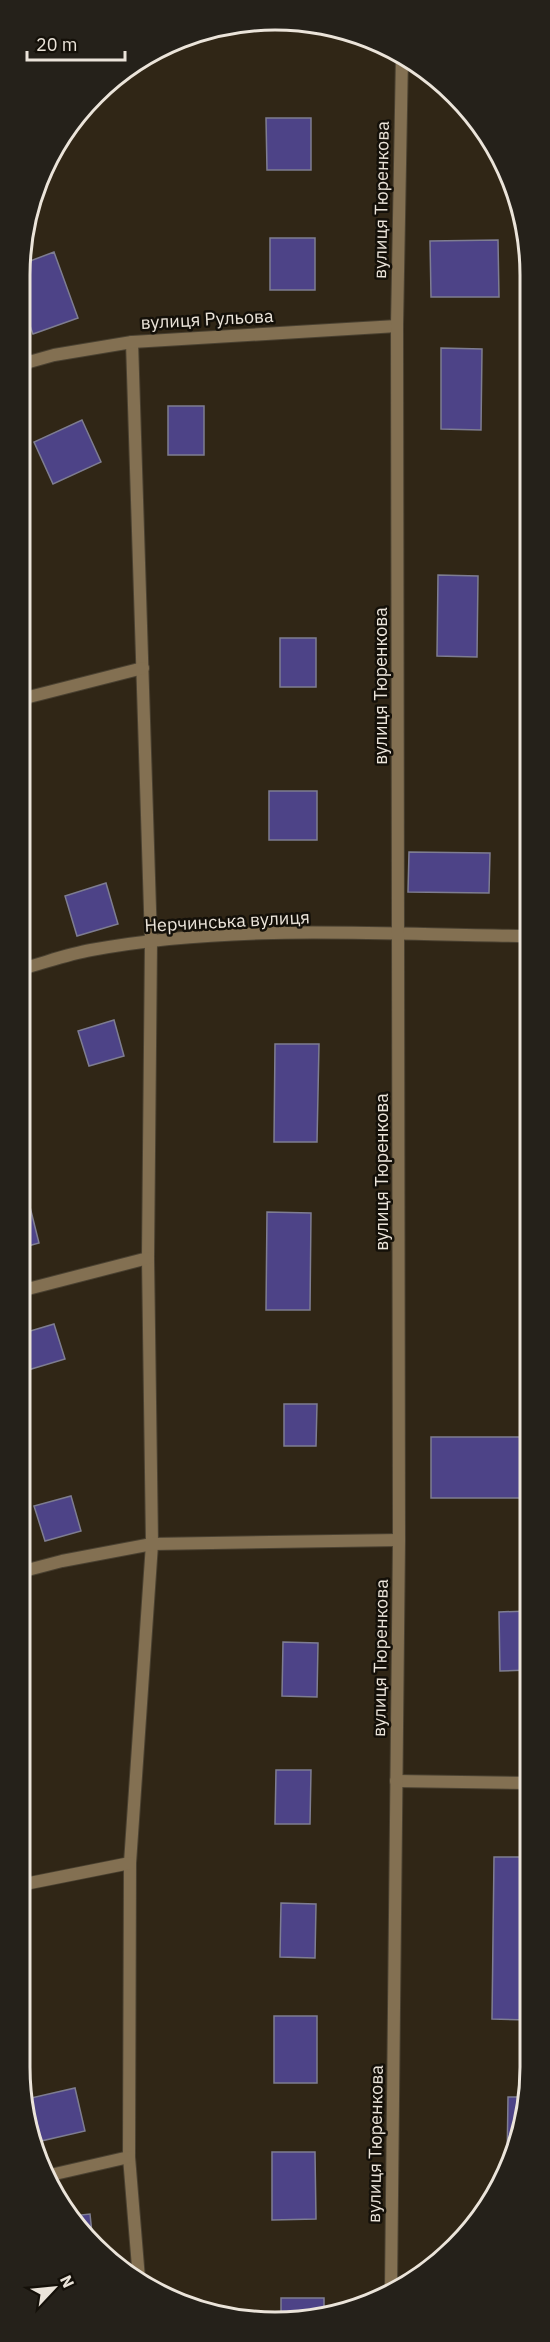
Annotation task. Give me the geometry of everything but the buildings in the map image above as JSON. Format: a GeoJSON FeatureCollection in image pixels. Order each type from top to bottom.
{"type":"FeatureCollection","features":[{"type":"Feature","properties":{"kind":"street","name":"вулиця Тюренкова"},"geometry":{"type":"LineString","coordinates":[[391,2283],[399,1540],[397,326],[402,65]]}},
{"type":"Feature","properties":{"kind":"street","name":"вулиця Рульова"},"geometry":{"type":"LineString","coordinates":[[30,362],[54,355],[132,342],[397,326]]}},
{"type":"Feature","properties":{"kind":"street"},"geometry":{"type":"LineString","coordinates":[[132,342],[151,941],[148,1258],[152,1544],[130,1863],[129,2157],[138,2270]]}},
{"type":"Feature","properties":{"kind":"street"},"geometry":{"type":"LineString","coordinates":[[30,697],[143,668]]}},
{"type":"Feature","properties":{"kind":"street","name":"Нерчинська вулиця"},"geometry":{"type":"LineString","coordinates":[[30,967],[90,950],[151,941],[240,934],[399,933],[520,936]]}},
{"type":"Feature","properties":{"kind":"street"},"geometry":{"type":"LineString","coordinates":[[30,1288],[148,1258]]}},
{"type":"Feature","properties":{"kind":"street"},"geometry":{"type":"LineString","coordinates":[[30,1569],[152,1544],[399,1540]]}},
{"type":"Feature","properties":{"kind":"street"},"geometry":{"type":"LineString","coordinates":[[396,1781],[520,1783]]}},
{"type":"Feature","properties":{"kind":"street"},"geometry":{"type":"LineString","coordinates":[[30,1883],[130,1863]]}},
{"type":"Feature","properties":{"kind":"street"},"geometry":{"type":"LineString","coordinates":[[55,2174],[129,2157]]}}]}
